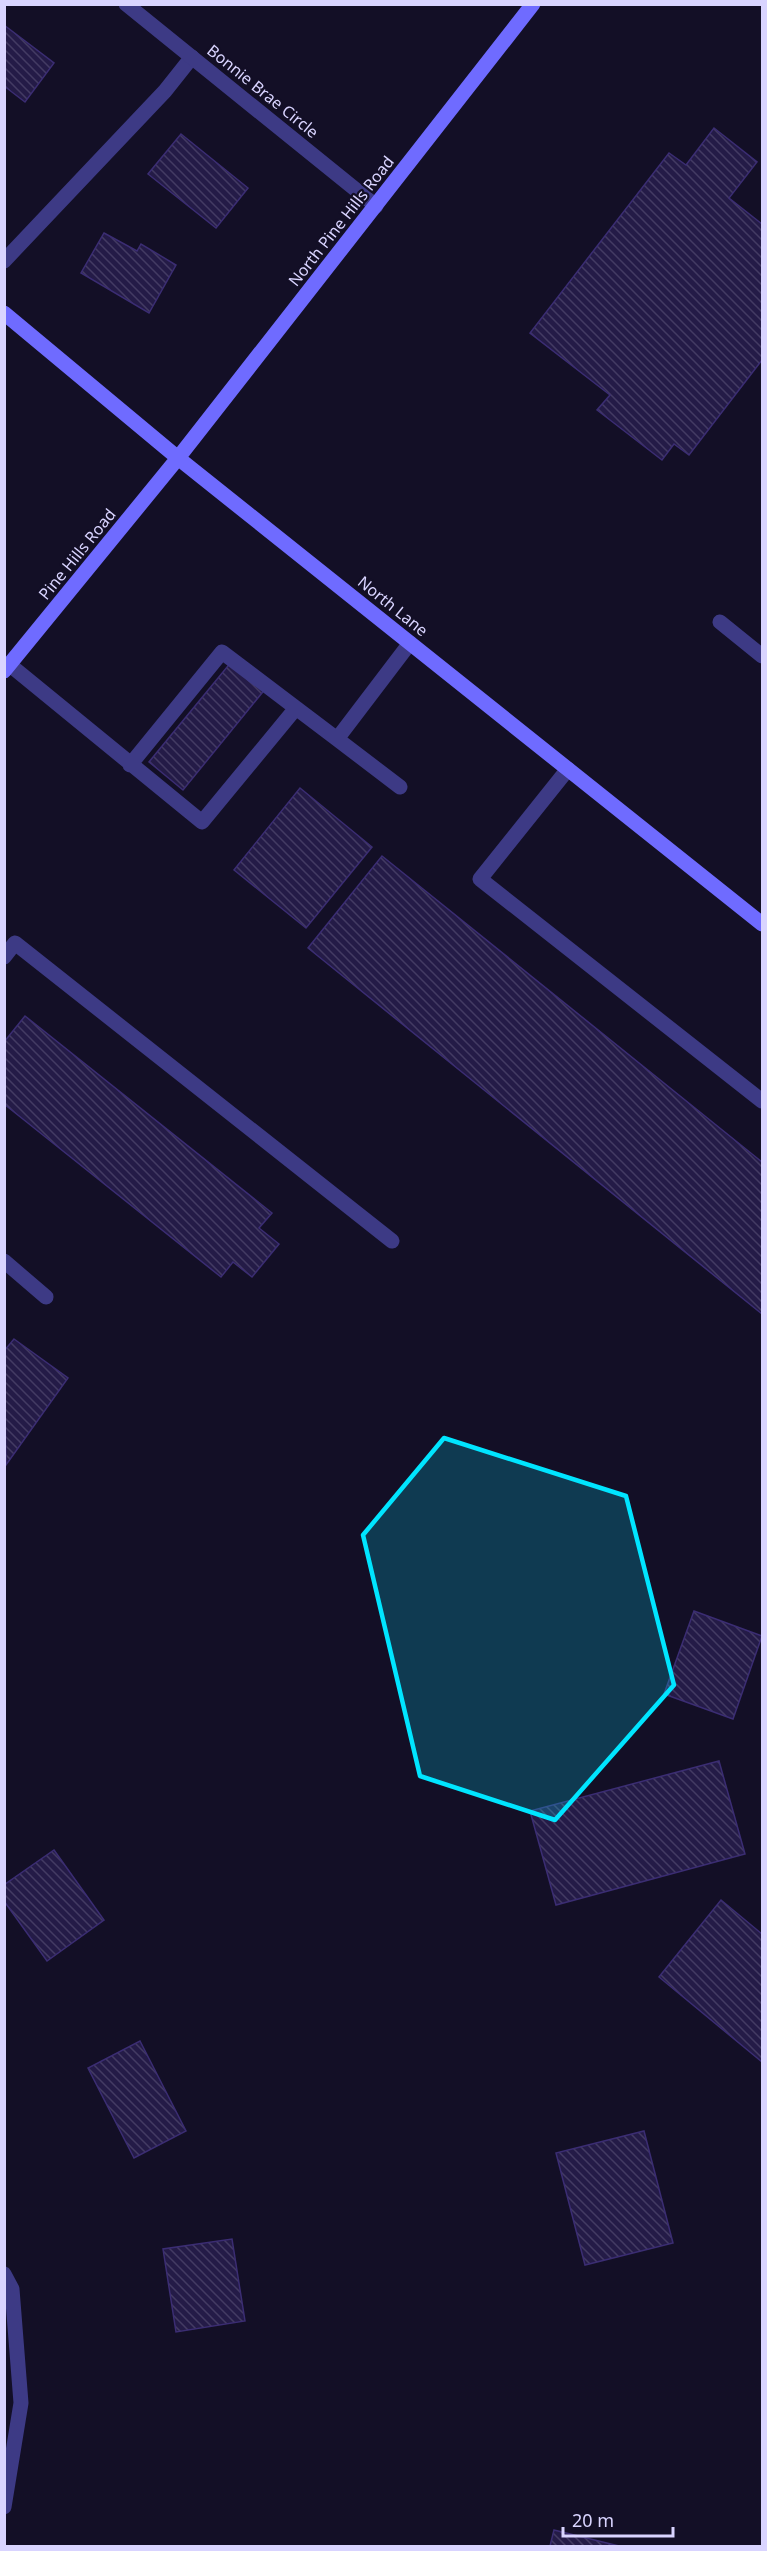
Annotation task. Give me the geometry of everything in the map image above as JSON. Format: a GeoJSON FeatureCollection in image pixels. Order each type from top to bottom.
{"type":"FeatureCollection","features":[{"type":"Feature","properties":{"kind":"street","name":"Bonnie Brae Circle"},"geometry":{"type":"LineString","coordinates":[[126,4],[376,206]]}},
{"type":"Feature","properties":{"kind":"street","name":"North Pine Hills Road"},"geometry":{"type":"LineString","coordinates":[[178,458],[533,4]]}},
{"type":"Feature","properties":{"kind":"street"},"geometry":{"type":"LineString","coordinates":[[4,261],[165,91],[192,57]]}},
{"type":"Feature","properties":{"kind":"street","name":"North Lane"},"geometry":{"type":"LineString","coordinates":[[4,313],[178,458],[762,924]]}},
{"type":"Feature","properties":{"kind":"street","name":"Pine Hills Road"},"geometry":{"type":"LineString","coordinates":[[7,668],[178,458]]}},
{"type":"Feature","properties":{"kind":"street"},"geometry":{"type":"LineString","coordinates":[[720,622],[762,656]]}},
{"type":"Feature","properties":{"kind":"street"},"geometry":{"type":"LineString","coordinates":[[337,740],[410,643]]}},
{"type":"Feature","properties":{"kind":"street"},"geometry":{"type":"LineString","coordinates":[[130,765],[222,652],[400,787]]}},
{"type":"Feature","properties":{"kind":"street"},"geometry":{"type":"LineString","coordinates":[[7,668],[202,822],[296,708]]}},
{"type":"Feature","properties":{"kind":"street"},"geometry":{"type":"LineString","coordinates":[[568,769],[480,879],[762,1101]]}},
{"type":"Feature","properties":{"kind":"street"},"geometry":{"type":"LineString","coordinates":[[4,957],[15,943],[392,1241]]}},
{"type":"Feature","properties":{"kind":"street"},"geometry":{"type":"LineString","coordinates":[[4,1262],[46,1297]]}},
{"type":"Feature","properties":{"kind":"street"},"geometry":{"type":"LineString","coordinates":[[4,2274],[12,2289],[21,2403],[4,2507]]}},
{"type":"Feature","properties":{"kind":"highlighted area"},"geometry":{"type":"Polygon","coordinates":[[[444,1438],[626,1496],[674,1685],[555,1820],[420,1776],[363,1535],[444,1438]]]}},
{"type":"Feature","properties":{"kind":"building"},"geometry":{"type":"Polygon","coordinates":[[[4,25],[54,63],[25,102],[4,86],[4,25]]]}},
{"type":"Feature","properties":{"kind":"building"},"geometry":{"type":"Polygon","coordinates":[[[714,128],[757,162],[729,198],[762,224],[762,360],[689,455],[674,444],[662,460],[597,410],[610,395],[530,333],[669,153],[686,165],[714,128]]]}},
{"type":"Feature","properties":{"kind":"building"},"geometry":{"type":"Polygon","coordinates":[[[181,134],[248,188],[216,228],[148,174],[181,134]]]}},
{"type":"Feature","properties":{"kind":"building"},"geometry":{"type":"Polygon","coordinates":[[[104,233],[137,251],[141,244],[176,265],[149,313],[81,273],[104,233]]]}},
{"type":"Feature","properties":{"kind":"building"},"geometry":{"type":"Polygon","coordinates":[[[232,661],[266,688],[183,790],[149,762],[232,661]]]}},
{"type":"Feature","properties":{"kind":"building"},"geometry":{"type":"Polygon","coordinates":[[[300,788],[372,847],[306,928],[234,870],[300,788]]]}},
{"type":"Feature","properties":{"kind":"building"},"geometry":{"type":"Polygon","coordinates":[[[382,856],[762,1162],[762,1314],[308,948],[382,856]]]}},
{"type":"Feature","properties":{"kind":"building"},"geometry":{"type":"Polygon","coordinates":[[[25,1016],[272,1213],[259,1228],[279,1244],[252,1277],[233,1262],[221,1277],[4,1104],[4,1042],[25,1016]]]}},
{"type":"Feature","properties":{"kind":"building"},"geometry":{"type":"Polygon","coordinates":[[[14,1339],[68,1378],[6,1465],[4,1351],[14,1339]]]}},
{"type":"Feature","properties":{"kind":"building"},"geometry":{"type":"Polygon","coordinates":[[[694,1611],[762,1636],[733,1719],[664,1694],[694,1611]]]}},
{"type":"Feature","properties":{"kind":"building"},"geometry":{"type":"Polygon","coordinates":[[[719,1761],[745,1854],[556,1905],[530,1811],[719,1761]]]}},
{"type":"Feature","properties":{"kind":"building"},"geometry":{"type":"Polygon","coordinates":[[[54,1850],[104,1920],[47,1961],[4,1901],[4,1885],[54,1850]]]}},
{"type":"Feature","properties":{"kind":"building"},"geometry":{"type":"Polygon","coordinates":[[[721,1900],[762,1934],[762,2062],[659,1977],[721,1900]]]}},
{"type":"Feature","properties":{"kind":"building"},"geometry":{"type":"Polygon","coordinates":[[[140,2041],[186,2131],[134,2158],[88,2068],[140,2041]]]}},
{"type":"Feature","properties":{"kind":"building"},"geometry":{"type":"Polygon","coordinates":[[[644,2131],[673,2243],[585,2265],[556,2153],[644,2131]]]}},
{"type":"Feature","properties":{"kind":"building"},"geometry":{"type":"Polygon","coordinates":[[[232,2239],[245,2321],[176,2332],[163,2249],[232,2239]]]}},
{"type":"Feature","properties":{"kind":"building"},"geometry":{"type":"Polygon","coordinates":[[[554,2530],[619,2546],[550,2546],[554,2530]]]}}]}
